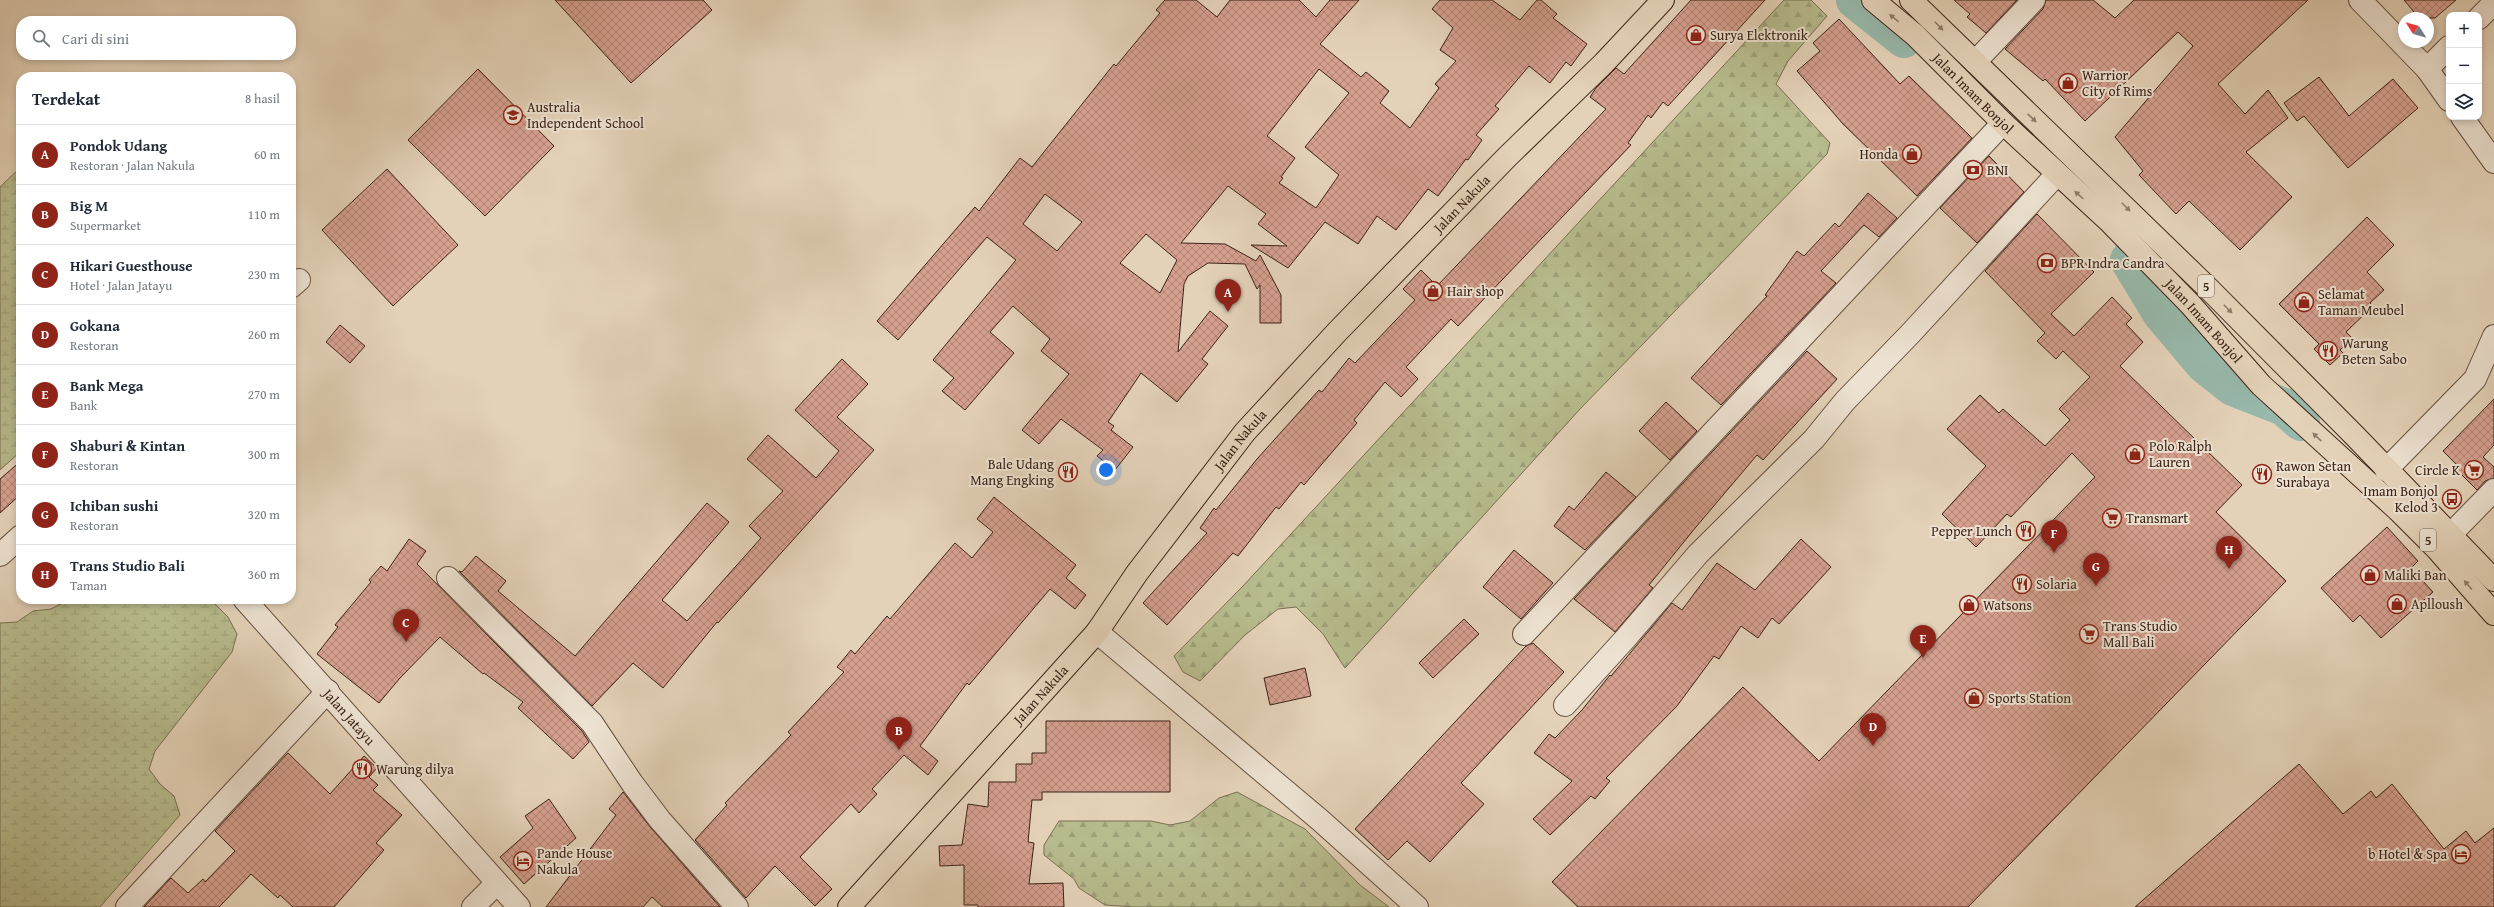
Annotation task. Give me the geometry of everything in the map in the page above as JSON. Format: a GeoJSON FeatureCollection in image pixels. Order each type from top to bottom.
{"type":"FeatureCollection","features":[{"type":"Feature","properties":{"kind":"main road","name":"Jalan Nakula"},"geometry":{"type":"LineString","coordinates":[[849,907],[1097,632],[1137,573],[1245,432],[1342,327],[1507,157],[1604,63],[1663,0]]}},
{"type":"Feature","properties":{"kind":"main road","name":"Jalan Imam Bonjol"},"geometry":{"type":"LineString","coordinates":[[1872,0],[1915,34],[2054,177],[2111,223],[2190,304],[2261,385],[2398,510],[2437,549],[2494,614]]}},
{"type":"Feature","properties":{"kind":"main road","name":"Jalan Imam Bonjol"},"geometry":{"type":"LineString","coordinates":[[1911,0],[2126,207],[2355,436],[2386,470],[2451,534],[2494,580]]}},
{"type":"Feature","properties":{"kind":"main road"},"geometry":{"type":"LineString","coordinates":[[2336,454],[2355,436]]}},
{"type":"Feature","properties":{"kind":"street"},"geometry":{"type":"LineString","coordinates":[[1975,62],[2034,0]]}},
{"type":"Feature","properties":{"kind":"street"},"geometry":{"type":"LineString","coordinates":[[2360,0],[2427,69],[2446,96]]}},
{"type":"Feature","properties":{"kind":"street"},"geometry":{"type":"LineString","coordinates":[[2482,15],[2494,3]]}},
{"type":"Feature","properties":{"kind":"street"},"geometry":{"type":"LineString","coordinates":[[2427,69],[2448,48]]}},
{"type":"Feature","properties":{"kind":"street"},"geometry":{"type":"LineString","coordinates":[[2464,120],[2494,162]]}},
{"type":"Feature","properties":{"kind":"street"},"geometry":{"type":"LineString","coordinates":[[1524,634],[2003,123]]}},
{"type":"Feature","properties":{"kind":"street"},"geometry":{"type":"LineString","coordinates":[[1565,705],[1625,639],[1698,554],[1814,438],[1845,402],[2054,177]]}},
{"type":"Feature","properties":{"kind":"street"},"geometry":{"type":"LineString","coordinates":[[2386,470],[2475,379],[2494,336]]}},
{"type":"Feature","properties":{"kind":"street"},"geometry":{"type":"LineString","coordinates":[[2451,534],[2494,490]]}},
{"type":"Feature","properties":{"kind":"street"},"geometry":{"type":"LineString","coordinates":[[0,555],[16,541]]}},
{"type":"Feature","properties":{"kind":"street"},"geometry":{"type":"LineString","coordinates":[[448,578],[592,723],[632,783],[660,820],[737,907]]}},
{"type":"Feature","properties":{"kind":"street","name":"Jalan Jatayu"},"geometry":{"type":"LineString","coordinates":[[249,604],[328,692],[496,884],[519,907]]}},
{"type":"Feature","properties":{"kind":"street"},"geometry":{"type":"LineString","coordinates":[[1097,632],[1320,820],[1417,907]]}},
{"type":"Feature","properties":{"kind":"street"},"geometry":{"type":"LineString","coordinates":[[127,907],[328,692]]}},
{"type":"Feature","properties":{"kind":"street"},"geometry":{"type":"LineString","coordinates":[[473,907],[496,884]]}},
{"type":"Feature","properties":{"kind":"green space"},"geometry":{"type":"Polygon","coordinates":[[[1784,0],[1811,0],[1827,16],[1788,61],[1776,84],[1830,143],[1827,154],[1581,408],[1345,668],[1323,634],[1296,607],[1278,609],[1245,635],[1200,681],[1183,672],[1174,656],[1243,586],[1784,0]]]}},
{"type":"Feature","properties":{"kind":"green space"},"geometry":{"type":"Polygon","coordinates":[[[16,172],[16,456],[0,470],[0,187],[16,172]]]}},
{"type":"Feature","properties":{"kind":"green space"},"geometry":{"type":"Polygon","coordinates":[[[60,604],[215,604],[228,617],[237,634],[232,652],[155,751],[149,769],[160,784],[174,796],[180,815],[100,907],[0,907],[0,623],[17,622],[33,611],[51,609],[60,604]]]}},
{"type":"Feature","properties":{"kind":"green space"},"geometry":{"type":"Polygon","coordinates":[[[1237,792],[1305,829],[1360,885],[1389,907],[1135,907],[1105,905],[1079,888],[1074,879],[1044,855],[1044,845],[1059,821],[1151,821],[1170,825],[1190,821],[1219,798],[1237,792]]]}},
{"type":"Feature","properties":{"kind":"building"},"geometry":{"type":"Polygon","coordinates":[[[555,0],[703,0],[712,10],[631,83],[555,0]]]}},
{"type":"Feature","properties":{"kind":"building"},"geometry":{"type":"Polygon","coordinates":[[[1165,0],[1196,0],[1217,17],[1230,0],[1299,0],[1316,17],[1330,0],[1359,0],[1320,44],[1361,77],[1366,72],[1389,91],[1380,103],[1410,128],[1439,88],[1435,84],[1456,61],[1440,50],[1453,28],[1432,9],[1440,0],[1492,0],[1520,20],[1537,0],[1541,0],[1557,14],[1553,18],[1587,44],[1571,66],[1566,62],[1550,83],[1529,66],[1495,106],[1499,109],[1476,135],[1482,140],[1468,160],[1466,159],[1438,196],[1428,189],[1396,230],[1377,216],[1358,244],[1325,222],[1288,268],[1251,245],[1287,246],[1258,224],[1266,214],[1228,186],[1181,243],[1225,244],[1256,261],[1260,255],[1281,295],[1281,323],[1260,323],[1260,285],[1257,289],[1245,264],[1208,263],[1188,276],[1184,284],[1178,352],[1210,311],[1228,326],[1202,359],[1208,364],[1177,402],[1141,373],[1108,422],[1114,426],[1111,430],[1133,447],[1115,470],[1097,456],[1103,450],[1061,419],[1039,444],[1022,430],[1069,374],[1041,351],[1050,339],[1013,306],[990,332],[1014,353],[965,410],[942,391],[954,378],[933,360],[1016,260],[987,237],[898,340],[877,321],[975,207],[979,211],[1020,158],[1032,167],[1114,64],[1116,66],[1160,13],[1156,10],[1165,0]],[[1319,69],[1267,136],[1295,158],[1281,177],[1283,178],[1279,183],[1316,208],[1339,175],[1305,147],[1349,93],[1319,69]],[[1045,194],[1023,224],[1057,251],[1082,222],[1045,194]],[[1146,234],[1120,263],[1160,293],[1177,260],[1146,234]]]}},
{"type":"Feature","properties":{"kind":"building"},"geometry":{"type":"Polygon","coordinates":[[[1691,0],[1765,0],[1668,106],[1663,102],[1651,118],[1648,115],[1628,143],[1631,145],[1458,326],[1451,319],[1406,367],[1418,379],[1401,397],[1385,382],[1354,420],[1357,423],[1304,485],[1301,482],[1279,509],[1276,507],[1238,556],[1233,553],[1167,625],[1143,603],[1207,533],[1200,528],[1214,508],[1216,510],[1257,459],[1319,390],[1322,392],[1349,358],[1355,363],[1415,300],[1403,289],[1421,270],[1437,286],[1606,109],[1590,97],[1596,88],[1616,68],[1624,74],[1691,0]]]}},
{"type":"Feature","properties":{"kind":"building"},"geometry":{"type":"Polygon","coordinates":[[[1954,0],[2017,0],[1986,33],[1967,17],[1970,14],[1954,0]]]}},
{"type":"Feature","properties":{"kind":"building"},"geometry":{"type":"Polygon","coordinates":[[[2046,0],[2093,0],[2115,18],[2134,0],[2308,0],[2218,84],[2245,114],[2268,90],[2288,118],[2246,152],[2292,197],[2240,250],[2189,201],[2176,214],[2139,175],[2143,171],[2115,137],[2193,46],[2178,32],[2085,121],[2045,79],[2043,81],[2005,49],[2043,9],[2046,0]]]}},
{"type":"Feature","properties":{"kind":"building"},"geometry":{"type":"Polygon","coordinates":[[[2404,0],[2456,0],[2435,18],[2434,12],[2414,12],[2404,0]]]}},
{"type":"Feature","properties":{"kind":"building","name":"Honda"},"geometry":{"type":"Polygon","coordinates":[[[1839,19],[1900,84],[1909,76],[1972,138],[1917,196],[1843,124],[1797,71],[1820,51],[1813,43],[1839,19]]]}},
{"type":"Feature","properties":{"kind":"building"},"geometry":{"type":"Polygon","coordinates":[[[478,69],[554,146],[485,216],[408,140],[478,69]]]}},
{"type":"Feature","properties":{"kind":"building"},"geometry":{"type":"Polygon","coordinates":[[[2319,77],[2349,116],[2393,79],[2418,108],[2348,168],[2304,116],[2297,121],[2284,103],[2319,77]]]}},
{"type":"Feature","properties":{"kind":"building"},"geometry":{"type":"Polygon","coordinates":[[[1989,156],[2024,192],[1977,243],[1940,208],[1989,156]]]}},
{"type":"Feature","properties":{"kind":"building"},"geometry":{"type":"Polygon","coordinates":[[[387,169],[458,245],[393,306],[322,230],[387,169]]]}},
{"type":"Feature","properties":{"kind":"building"},"geometry":{"type":"Polygon","coordinates":[[[1868,193],[1897,218],[1879,237],[1864,225],[1821,271],[1836,283],[1721,405],[1691,378],[1767,296],[1765,295],[1797,251],[1804,256],[1835,223],[1839,227],[1868,193]]]}},
{"type":"Feature","properties":{"kind":"building","name":"Trans Studio Mall Bali"},"geometry":{"type":"Polygon","coordinates":[[[2037,214],[2094,272],[2051,314],[2074,336],[2112,297],[2132,318],[2126,324],[2143,342],[2120,366],[2242,485],[2216,512],[2286,581],[1968,907],[1578,907],[1552,882],[1743,687],[1819,761],[2095,477],[2072,453],[2011,517],[2007,514],[1976,547],[1942,514],[1986,466],[1947,429],[1980,395],[1999,413],[2003,409],[2045,446],[2070,420],[2059,409],[2090,377],[2063,351],[2056,359],[2037,341],[2045,333],[1985,271],[2037,214]]]}},
{"type":"Feature","properties":{"kind":"building"},"geometry":{"type":"Polygon","coordinates":[[[2367,217],[2394,245],[2367,272],[2384,290],[2370,303],[2373,306],[2346,332],[2352,338],[2340,350],[2343,353],[2330,365],[2314,349],[2319,344],[2279,304],[2367,217]]]}},
{"type":"Feature","properties":{"kind":"building"},"geometry":{"type":"Polygon","coordinates":[[[340,325],[365,346],[350,363],[326,342],[340,325]]]}},
{"type":"Feature","properties":{"kind":"building"},"geometry":{"type":"Polygon","coordinates":[[[1807,351],[1837,379],[1763,460],[1757,455],[1649,585],[1653,588],[1615,632],[1574,599],[1807,351]]]}},
{"type":"Feature","properties":{"kind":"building"},"geometry":{"type":"Polygon","coordinates":[[[842,359],[868,384],[837,417],[874,450],[718,623],[717,622],[663,688],[633,663],[592,706],[459,571],[462,572],[476,556],[506,581],[498,591],[575,656],[707,503],[729,522],[662,600],[687,621],[761,538],[749,526],[783,491],[747,459],[768,435],[816,478],[839,451],[795,410],[842,359]]]}},
{"type":"Feature","properties":{"kind":"building"},"geometry":{"type":"Polygon","coordinates":[[[2494,399],[2494,445],[2483,457],[2494,467],[2494,478],[2485,481],[2477,490],[2453,466],[2456,464],[2443,451],[2494,399]]]}},
{"type":"Feature","properties":{"kind":"building"},"geometry":{"type":"Polygon","coordinates":[[[1666,402],[1697,431],[1670,460],[1639,431],[1666,402]]]}},
{"type":"Feature","properties":{"kind":"building"},"geometry":{"type":"Polygon","coordinates":[[[16,465],[16,499],[0,513],[0,479],[16,465]]]}},
{"type":"Feature","properties":{"kind":"building"},"geometry":{"type":"Polygon","coordinates":[[[1606,472],[1636,497],[1585,550],[1554,526],[1569,506],[1574,510],[1606,472]]]}},
{"type":"Feature","properties":{"kind":"building"},"geometry":{"type":"Polygon","coordinates":[[[994,497],[1076,565],[1066,578],[1086,595],[1075,609],[1050,589],[969,685],[967,683],[920,746],[938,761],[928,775],[904,755],[872,789],[877,794],[859,813],[851,804],[800,857],[832,889],[815,906],[775,866],[746,898],[695,840],[727,805],[725,803],[791,735],[788,732],[844,672],[837,667],[851,650],[855,654],[887,616],[890,619],[955,543],[972,558],[993,532],[977,519],[994,497]]]}},
{"type":"Feature","properties":{"kind":"building","name":"Maliki Ban"},"geometry":{"type":"Polygon","coordinates":[[[2387,527],[2418,561],[2411,568],[2433,592],[2381,638],[2360,615],[2353,622],[2321,588],[2387,527]]]}},
{"type":"Feature","properties":{"kind":"building"},"geometry":{"type":"Polygon","coordinates":[[[409,539],[426,551],[417,564],[582,731],[589,742],[573,759],[518,708],[523,702],[484,673],[483,674],[440,637],[400,678],[379,703],[317,654],[338,627],[335,625],[371,582],[369,580],[381,566],[387,571],[409,539]]]}},
{"type":"Feature","properties":{"kind":"building"},"geometry":{"type":"Polygon","coordinates":[[[1801,539],[1831,567],[1779,624],[1772,618],[1758,638],[1741,626],[1719,659],[1714,656],[1677,706],[1606,778],[1610,781],[1595,799],[1591,796],[1550,835],[1533,819],[1572,781],[1534,753],[1549,734],[1555,738],[1582,710],[1672,603],[1682,610],[1717,563],[1755,590],[1801,539]]]}},
{"type":"Feature","properties":{"kind":"building"},"geometry":{"type":"Polygon","coordinates":[[[1514,550],[1553,583],[1521,619],[1483,587],[1514,550]]]}},
{"type":"Feature","properties":{"kind":"building"},"geometry":{"type":"Polygon","coordinates":[[[1464,619],[1479,634],[1433,678],[1419,663],[1464,619]]]}},
{"type":"Feature","properties":{"kind":"building"},"geometry":{"type":"Polygon","coordinates":[[[1533,643],[1564,672],[1461,783],[1484,804],[1430,862],[1407,841],[1388,860],[1355,829],[1526,646],[1533,643]]]}},
{"type":"Feature","properties":{"kind":"building"},"geometry":{"type":"Polygon","coordinates":[[[1305,668],[1311,696],[1270,705],[1264,678],[1305,668]]]}},
{"type":"Feature","properties":{"kind":"building"},"geometry":{"type":"Polygon","coordinates":[[[1046,721],[1170,721],[1170,792],[1042,792],[1042,800],[1032,800],[1028,842],[1034,843],[1029,884],[1063,883],[1064,907],[978,907],[978,905],[964,905],[964,865],[940,866],[939,846],[962,845],[968,804],[988,807],[989,782],[1016,782],[1016,764],[1032,764],[1032,753],[1046,753],[1046,721]]]}},
{"type":"Feature","properties":{"kind":"building"},"geometry":{"type":"Polygon","coordinates":[[[288,753],[330,794],[364,756],[377,768],[369,777],[378,785],[373,790],[402,815],[376,843],[384,850],[334,907],[293,907],[280,895],[278,898],[251,874],[219,907],[144,907],[171,878],[188,893],[203,879],[205,882],[235,851],[215,831],[288,753]]]}},
{"type":"Feature","properties":{"kind":"building"},"geometry":{"type":"Polygon","coordinates":[[[2299,764],[2343,814],[2371,791],[2376,798],[2392,784],[2444,849],[2466,831],[2475,843],[2494,828],[2494,907],[2135,907],[2299,764]]]}},
{"type":"Feature","properties":{"kind":"building"},"geometry":{"type":"Polygon","coordinates":[[[623,792],[651,828],[720,907],[663,907],[652,897],[643,907],[546,907],[616,815],[609,809],[623,792]]]}},
{"type":"Feature","properties":{"kind":"building"},"geometry":{"type":"Polygon","coordinates":[[[549,799],[576,838],[524,884],[500,857],[533,828],[525,816],[549,799]]]}},
{"type":"Feature","properties":{"kind":"waterway"},"geometry":{"type":"LineString","coordinates":[[1855,0],[1904,39]]}},
{"type":"Feature","properties":{"kind":"waterway"},"geometry":{"type":"LineString","coordinates":[[2129,260],[2161,313],[2204,364],[2233,387],[2284,407],[2301,422]]}},
{"type":"Feature","properties":{"kind":"place","name":"Surya Elektronik"},"geometry":{"type":"Point","coordinates":[1696,35]}},
{"type":"Feature","properties":{"kind":"place","name":"Warrior City of Rims"},"geometry":{"type":"Point","coordinates":[2068,83]}},
{"type":"Feature","properties":{"kind":"place","name":"Australia Independent School"},"geometry":{"type":"Point","coordinates":[513,115]}},
{"type":"Feature","properties":{"kind":"place","name":"Honda"},"geometry":{"type":"Point","coordinates":[1912,154]}},
{"type":"Feature","properties":{"kind":"place","name":"BNI"},"geometry":{"type":"Point","coordinates":[1973,170]}},
{"type":"Feature","properties":{"kind":"place","name":"BPR Indra Candra"},"geometry":{"type":"Point","coordinates":[2047,263]}},
{"type":"Feature","properties":{"kind":"place","name":"Hair shop"},"geometry":{"type":"Point","coordinates":[1433,291]}},
{"type":"Feature","properties":{"kind":"place","name":"Selamat Taman Meubel"},"geometry":{"type":"Point","coordinates":[2304,302]}},
{"type":"Feature","properties":{"kind":"place","name":"Pondok Udang"},"geometry":{"type":"Point","coordinates":[1228,312]}},
{"type":"Feature","properties":{"kind":"place","name":"Warung Beten Sabo"},"geometry":{"type":"Point","coordinates":[2328,351]}},
{"type":"Feature","properties":{"kind":"place","name":"Polo Ralph Lauren"},"geometry":{"type":"Point","coordinates":[2135,454]}},
{"type":"Feature","properties":{"kind":"place","name":"Circle K"},"geometry":{"type":"Point","coordinates":[2474,470]}},
{"type":"Feature","properties":{"kind":"place","name":"Bale Udang Mang Engking"},"geometry":{"type":"Point","coordinates":[1068,472]}},
{"type":"Feature","properties":{"kind":"place","name":"Rawon Setan Surabaya"},"geometry":{"type":"Point","coordinates":[2262,474]}},
{"type":"Feature","properties":{"kind":"place","name":"Imam Bonjol Kelod 3"},"geometry":{"type":"Point","coordinates":[2452,499]}},
{"type":"Feature","properties":{"kind":"place","name":"Transmart"},"geometry":{"type":"Point","coordinates":[2112,518]}},
{"type":"Feature","properties":{"kind":"place","name":"Pepper Lunch"},"geometry":{"type":"Point","coordinates":[2026,531]}},
{"type":"Feature","properties":{"kind":"place","name":"Shaburi & Kintan"},"geometry":{"type":"Point","coordinates":[2054,553]}},
{"type":"Feature","properties":{"kind":"place","name":"Trans Studio Bali"},"geometry":{"type":"Point","coordinates":[2229,569]}},
{"type":"Feature","properties":{"kind":"place","name":"Maliki Ban"},"geometry":{"type":"Point","coordinates":[2370,575]}},
{"type":"Feature","properties":{"kind":"place","name":"Solaria"},"geometry":{"type":"Point","coordinates":[2022,584]}},
{"type":"Feature","properties":{"kind":"place","name":"Ichiban sushi"},"geometry":{"type":"Point","coordinates":[2096,586]}},
{"type":"Feature","properties":{"kind":"place","name":"Aplloush"},"geometry":{"type":"Point","coordinates":[2397,604]}},
{"type":"Feature","properties":{"kind":"place","name":"Watsons"},"geometry":{"type":"Point","coordinates":[1969,605]}},
{"type":"Feature","properties":{"kind":"place","name":"Trans Studio Mall Bali"},"geometry":{"type":"Point","coordinates":[2089,634]}},
{"type":"Feature","properties":{"kind":"place","name":"Hikari Guesthouse"},"geometry":{"type":"Point","coordinates":[406,642]}},
{"type":"Feature","properties":{"kind":"place","name":"Bank Mega"},"geometry":{"type":"Point","coordinates":[1923,658]}},
{"type":"Feature","properties":{"kind":"place","name":"Sports Station"},"geometry":{"type":"Point","coordinates":[1974,698]}},
{"type":"Feature","properties":{"kind":"place","name":"Gokana"},"geometry":{"type":"Point","coordinates":[1873,746]}},
{"type":"Feature","properties":{"kind":"place","name":"Big M"},"geometry":{"type":"Point","coordinates":[899,750]}},
{"type":"Feature","properties":{"kind":"place","name":"Warung dilya"},"geometry":{"type":"Point","coordinates":[362,769]}},
{"type":"Feature","properties":{"kind":"place","name":"b Hotel & Spa"},"geometry":{"type":"Point","coordinates":[2461,854]}},
{"type":"Feature","properties":{"kind":"place","name":"Pande House Nakula"},"geometry":{"type":"Point","coordinates":[523,861]}}]}
